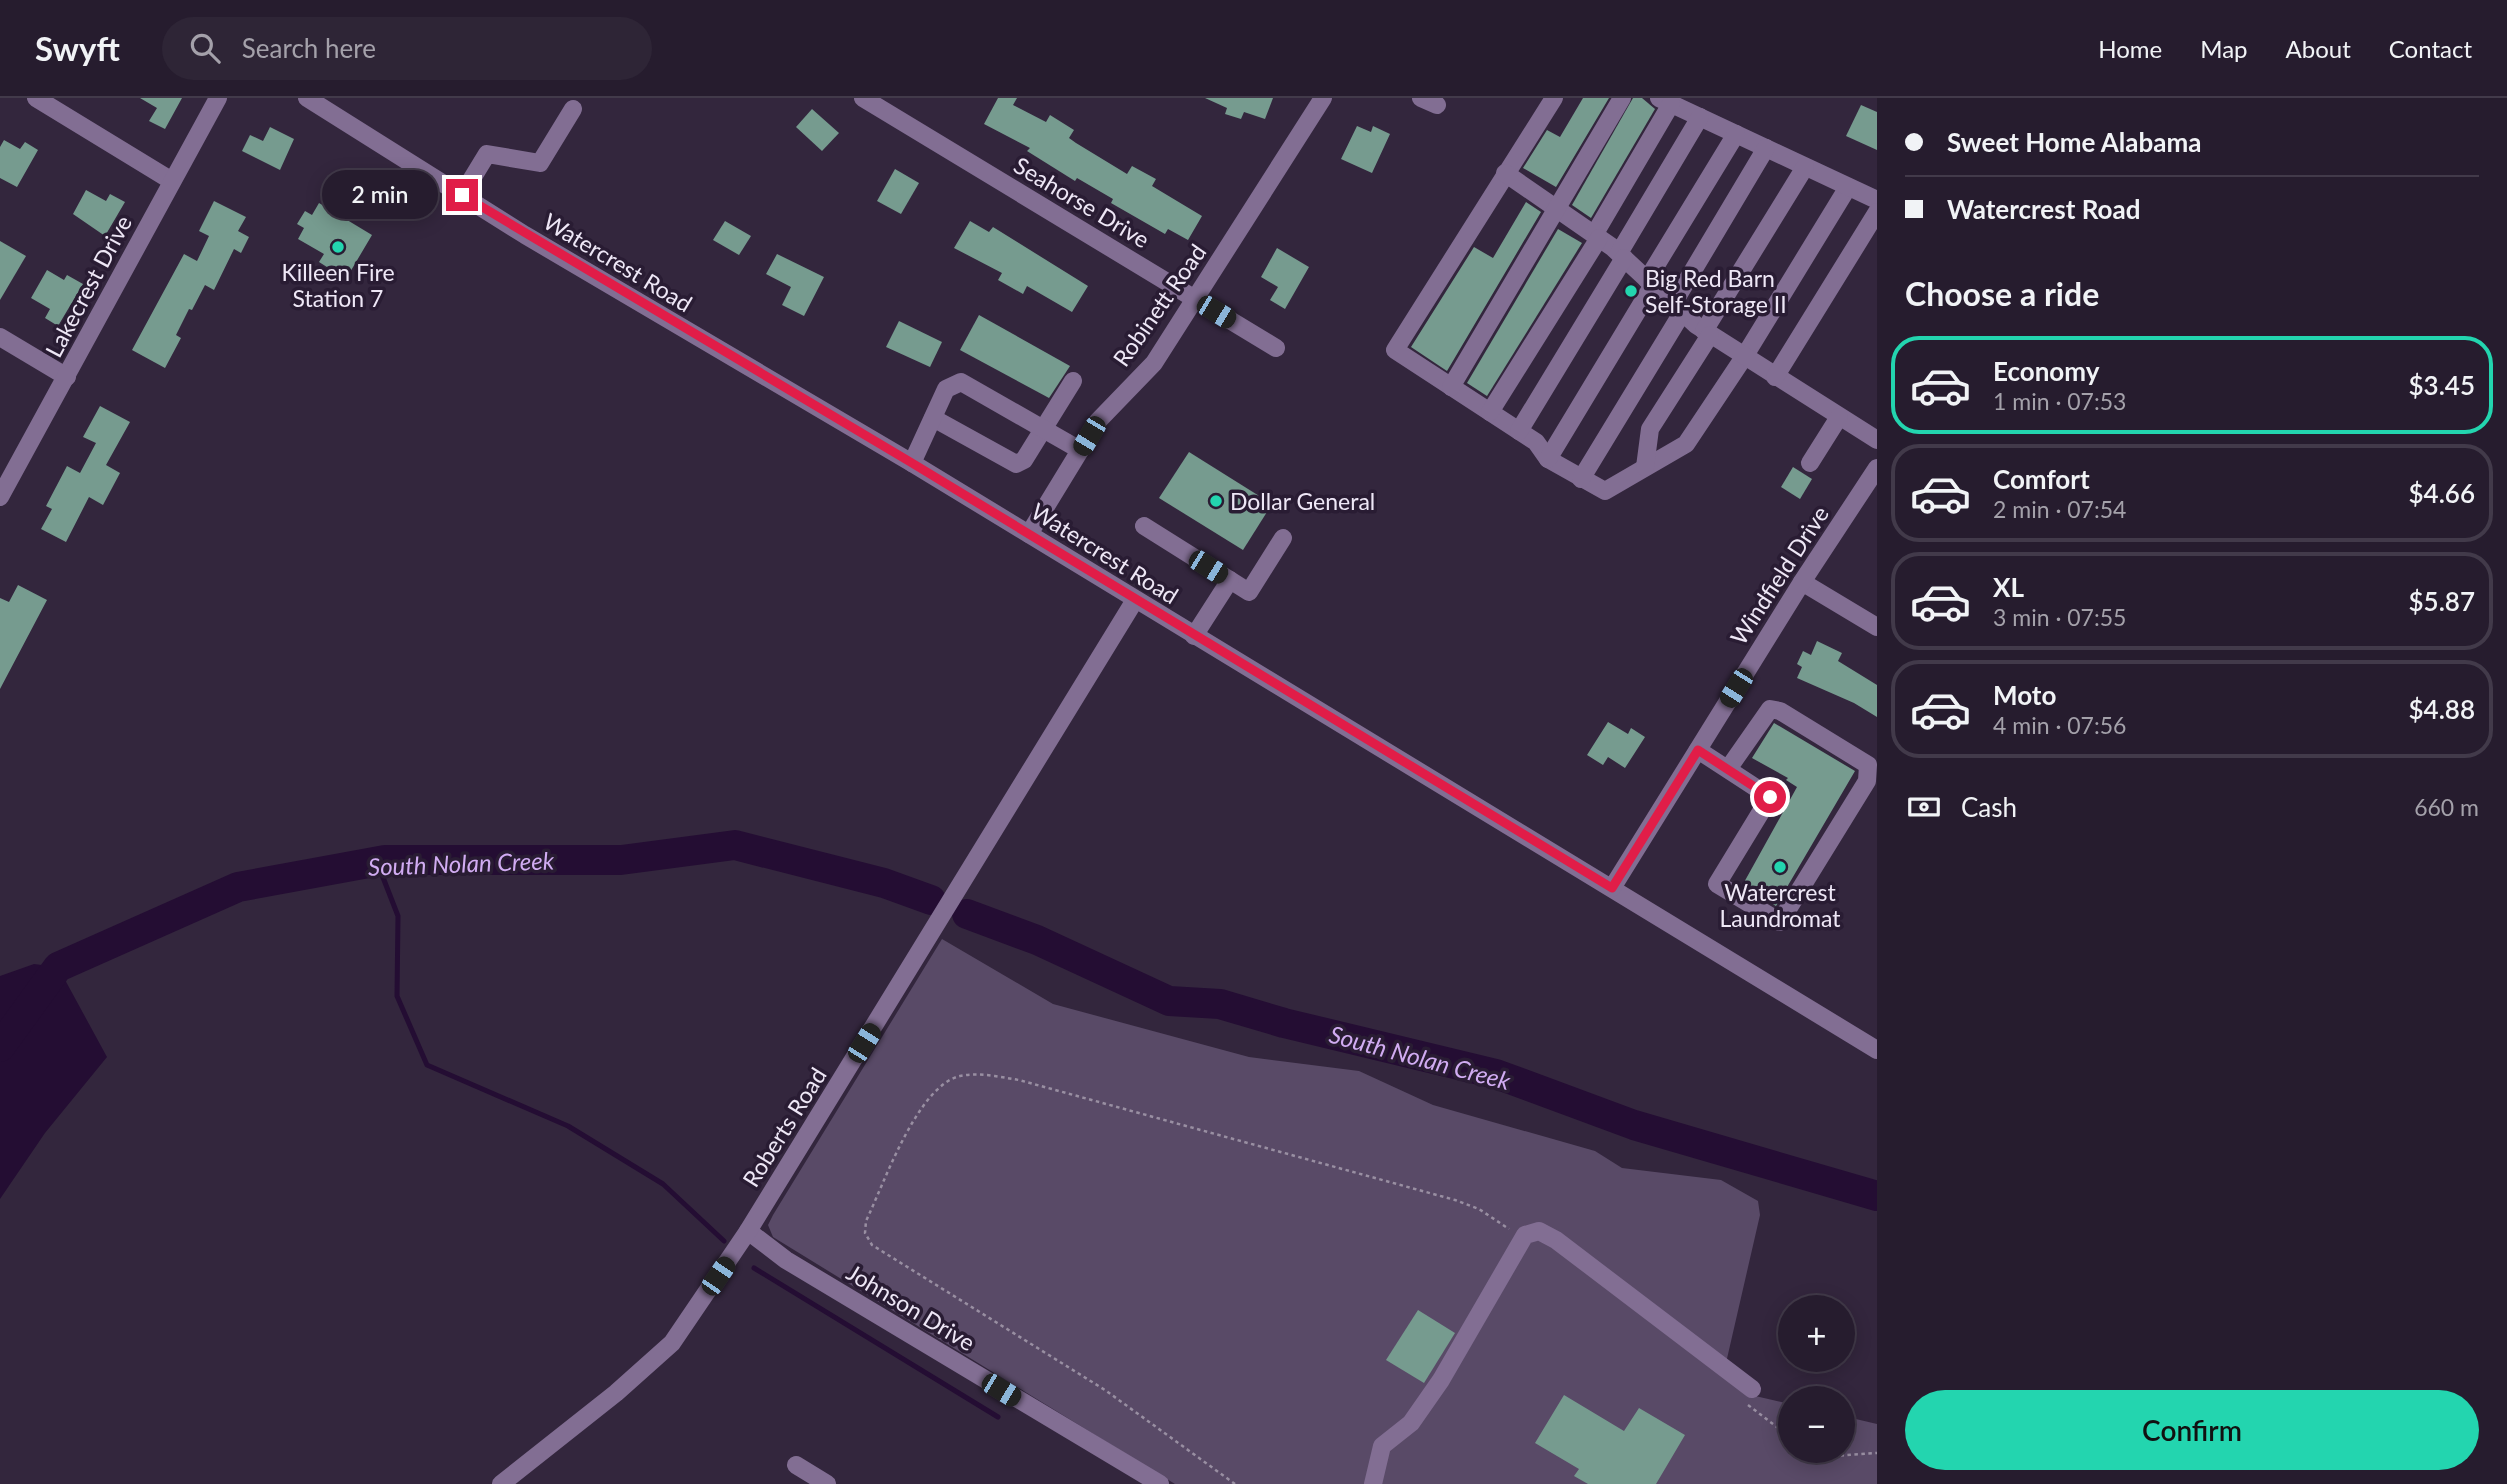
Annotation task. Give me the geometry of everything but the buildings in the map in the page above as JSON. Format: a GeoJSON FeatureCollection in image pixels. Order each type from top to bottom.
{"type":"FeatureCollection","features":[{"type":"Feature","properties":{"kind":"street"},"geometry":{"type":"LineString","coordinates":[[36,98],[172,181]]}},
{"type":"Feature","properties":{"kind":"street","name":"Lakecrest Drive"},"geometry":{"type":"LineString","coordinates":[[0,497],[218,98]]}},
{"type":"Feature","properties":{"kind":"street","name":"Watercrest Road"},"geometry":{"type":"LineString","coordinates":[[307,98],[462,195],[912,463],[1877,1050]]}},
{"type":"Feature","properties":{"kind":"street","name":"Seahorse Drive"},"geometry":{"type":"LineString","coordinates":[[863,98],[1276,348]]}},
{"type":"Feature","properties":{"kind":"street","name":"Robinett Road"},"geometry":{"type":"LineString","coordinates":[[1029,534],[1098,421],[1154,363],[1323,98]]}},
{"type":"Feature","properties":{"kind":"street"},"geometry":{"type":"LineString","coordinates":[[1554,98],[1395,350],[1536,442],[1548,459],[1605,491],[1686,443],[1744,357],[1848,187]]}},
{"type":"Feature","properties":{"kind":"street"},"geometry":{"type":"LineString","coordinates":[[1451,387],[1622,98]]}},
{"type":"Feature","properties":{"kind":"street"},"geometry":{"type":"LineString","coordinates":[[1490,412],[1596,236],[1665,101],[1877,200]]}},
{"type":"Feature","properties":{"kind":"street"},"geometry":{"type":"LineString","coordinates":[[462,195],[487,154],[540,163],[573,109]]}},
{"type":"Feature","properties":{"kind":"street"},"geometry":{"type":"LineString","coordinates":[[1519,431],[1700,117]]}},
{"type":"Feature","properties":{"kind":"street"},"geometry":{"type":"LineString","coordinates":[[1548,459],[1736,134]]}},
{"type":"Feature","properties":{"kind":"street"},"geometry":{"type":"LineString","coordinates":[[1581,479],[1766,148]]}},
{"type":"Feature","properties":{"kind":"street"},"geometry":{"type":"LineString","coordinates":[[1645,467],[1650,429],[1805,167]]}},
{"type":"Feature","properties":{"kind":"street"},"geometry":{"type":"LineString","coordinates":[[1505,173],[1596,236],[1707,333],[1877,440]]}},
{"type":"Feature","properties":{"kind":"street"},"geometry":{"type":"LineString","coordinates":[[1775,377],[1877,212]]}},
{"type":"Feature","properties":{"kind":"street"},"geometry":{"type":"LineString","coordinates":[[0,337],[67,377]]}},
{"type":"Feature","properties":{"kind":"street"},"geometry":{"type":"LineString","coordinates":[[933,418],[1016,464],[1024,460],[1073,381]]}},
{"type":"Feature","properties":{"kind":"street"},"geometry":{"type":"LineString","coordinates":[[912,463],[946,389],[961,382],[1080,450]]}},
{"type":"Feature","properties":{"kind":"street"},"geometry":{"type":"LineString","coordinates":[[1810,463],[1839,416]]}},
{"type":"Feature","properties":{"kind":"street","name":"Windfield Drive"},"geometry":{"type":"LineString","coordinates":[[1612,888],[1802,582],[1877,468]]}},
{"type":"Feature","properties":{"kind":"street"},"geometry":{"type":"LineString","coordinates":[[1144,526],[1249,592],[1283,538]]}},
{"type":"Feature","properties":{"kind":"street"},"geometry":{"type":"LineString","coordinates":[[1194,636],[1230,580]]}},
{"type":"Feature","properties":{"kind":"street"},"geometry":{"type":"LineString","coordinates":[[1802,582],[1877,627]]}},
{"type":"Feature","properties":{"kind":"street","name":"Roberts Road"},"geometry":{"type":"LineString","coordinates":[[501,1484],[673,1343],[748,1231],[1135,600]]}},
{"type":"Feature","properties":{"kind":"street"},"geometry":{"type":"LineString","coordinates":[[1698,750],[1727,769],[1770,797],[1717,884],[1780,922],[1867,781],[1868,765],[1780,711],[1770,709],[1727,769]]}},
{"type":"Feature","properties":{"kind":"street","name":"Johnson Drive"},"geometry":{"type":"LineString","coordinates":[[748,1231],[786,1261],[1160,1484]]}},
{"type":"Feature","properties":{"kind":"street"},"geometry":{"type":"LineString","coordinates":[[1373,1484],[1382,1446],[1411,1423],[1441,1380],[1524,1238],[1539,1231],[1556,1240],[1749,1396]]}},
{"type":"Feature","properties":{"kind":"street"},"geometry":{"type":"LineString","coordinates":[[796,1465],[827,1484]]}},
{"type":"Feature","properties":{"kind":"path"},"geometry":{"type":"LineString","coordinates":[[1235,1484],[1105,1390],[872,1245],[865,1233],[866,1222],[918,1114],[941,1086],[959,1076],[983,1075],[1019,1080],[1455,1200],[1479,1209],[1524,1238]]}},
{"type":"Feature","properties":{"kind":"path"},"geometry":{"type":"LineString","coordinates":[[1749,1396],[1778,1425]]}},
{"type":"Feature","properties":{"kind":"path"},"geometry":{"type":"LineString","coordinates":[[1855,1454],[1877,1452]]}},
{"type":"Feature","properties":{"kind":"shaded area"},"geometry":{"type":"Polygon","coordinates":[[[942,939],[1053,1004],[1249,1057],[1359,1071],[1433,1105],[1595,1151],[1622,1168],[1721,1180],[1758,1201],[1760,1215],[1723,1376],[1751,1395],[1778,1401],[1778,1463],[1855,1463],[1855,1419],[1877,1424],[1877,1484],[1175,1484],[773,1237],[768,1225],[942,939]]]}},
{"type":"Feature","properties":{"kind":"shaded area"},"geometry":{"type":"Polygon","coordinates":[[[34,964],[58,967],[107,1057],[45,1133],[0,1199],[0,976],[34,964]]]}},
{"type":"Feature","properties":{"kind":"waterway","name":"South Nolan Creek"},"geometry":{"type":"LineString","coordinates":[[0,1047],[58,967],[238,887],[385,860],[621,860],[735,845],[884,883],[931,900]]}},
{"type":"Feature","properties":{"kind":"waterway"},"geometry":{"type":"LineString","coordinates":[[377,862],[398,916],[397,996],[427,1065],[568,1126],[663,1184],[724,1241]]}},
{"type":"Feature","properties":{"kind":"waterway","name":"South Nolan Creek"},"geometry":{"type":"LineString","coordinates":[[967,914],[1037,940],[1169,1001],[1220,1004],[1284,1023],[1496,1074],[1634,1125],[1877,1196]]}},
{"type":"Feature","properties":{"kind":"waterway"},"geometry":{"type":"LineString","coordinates":[[754,1268],[998,1417]]}},
{"type":"Feature","properties":{"kind":"place","name":"Killeen Fire Station 7"},"geometry":{"type":"Point","coordinates":[338,247]}},
{"type":"Feature","properties":{"kind":"place","name":"Big Red Barn Self-Storage II"},"geometry":{"type":"Point","coordinates":[1631,291]}},
{"type":"Feature","properties":{"kind":"place","name":"Dollar General"},"geometry":{"type":"Point","coordinates":[1216,501]}},
{"type":"Feature","properties":{"kind":"place","name":"Watercrest Laundromat"},"geometry":{"type":"Point","coordinates":[1780,867]}},
{"type":"Feature","properties":{"kind":"route"},"geometry":{"type":"LineString","coordinates":[[462,195],[525,235],[912,463],[1612,888],[1698,750],[1770,797]]}}]}
